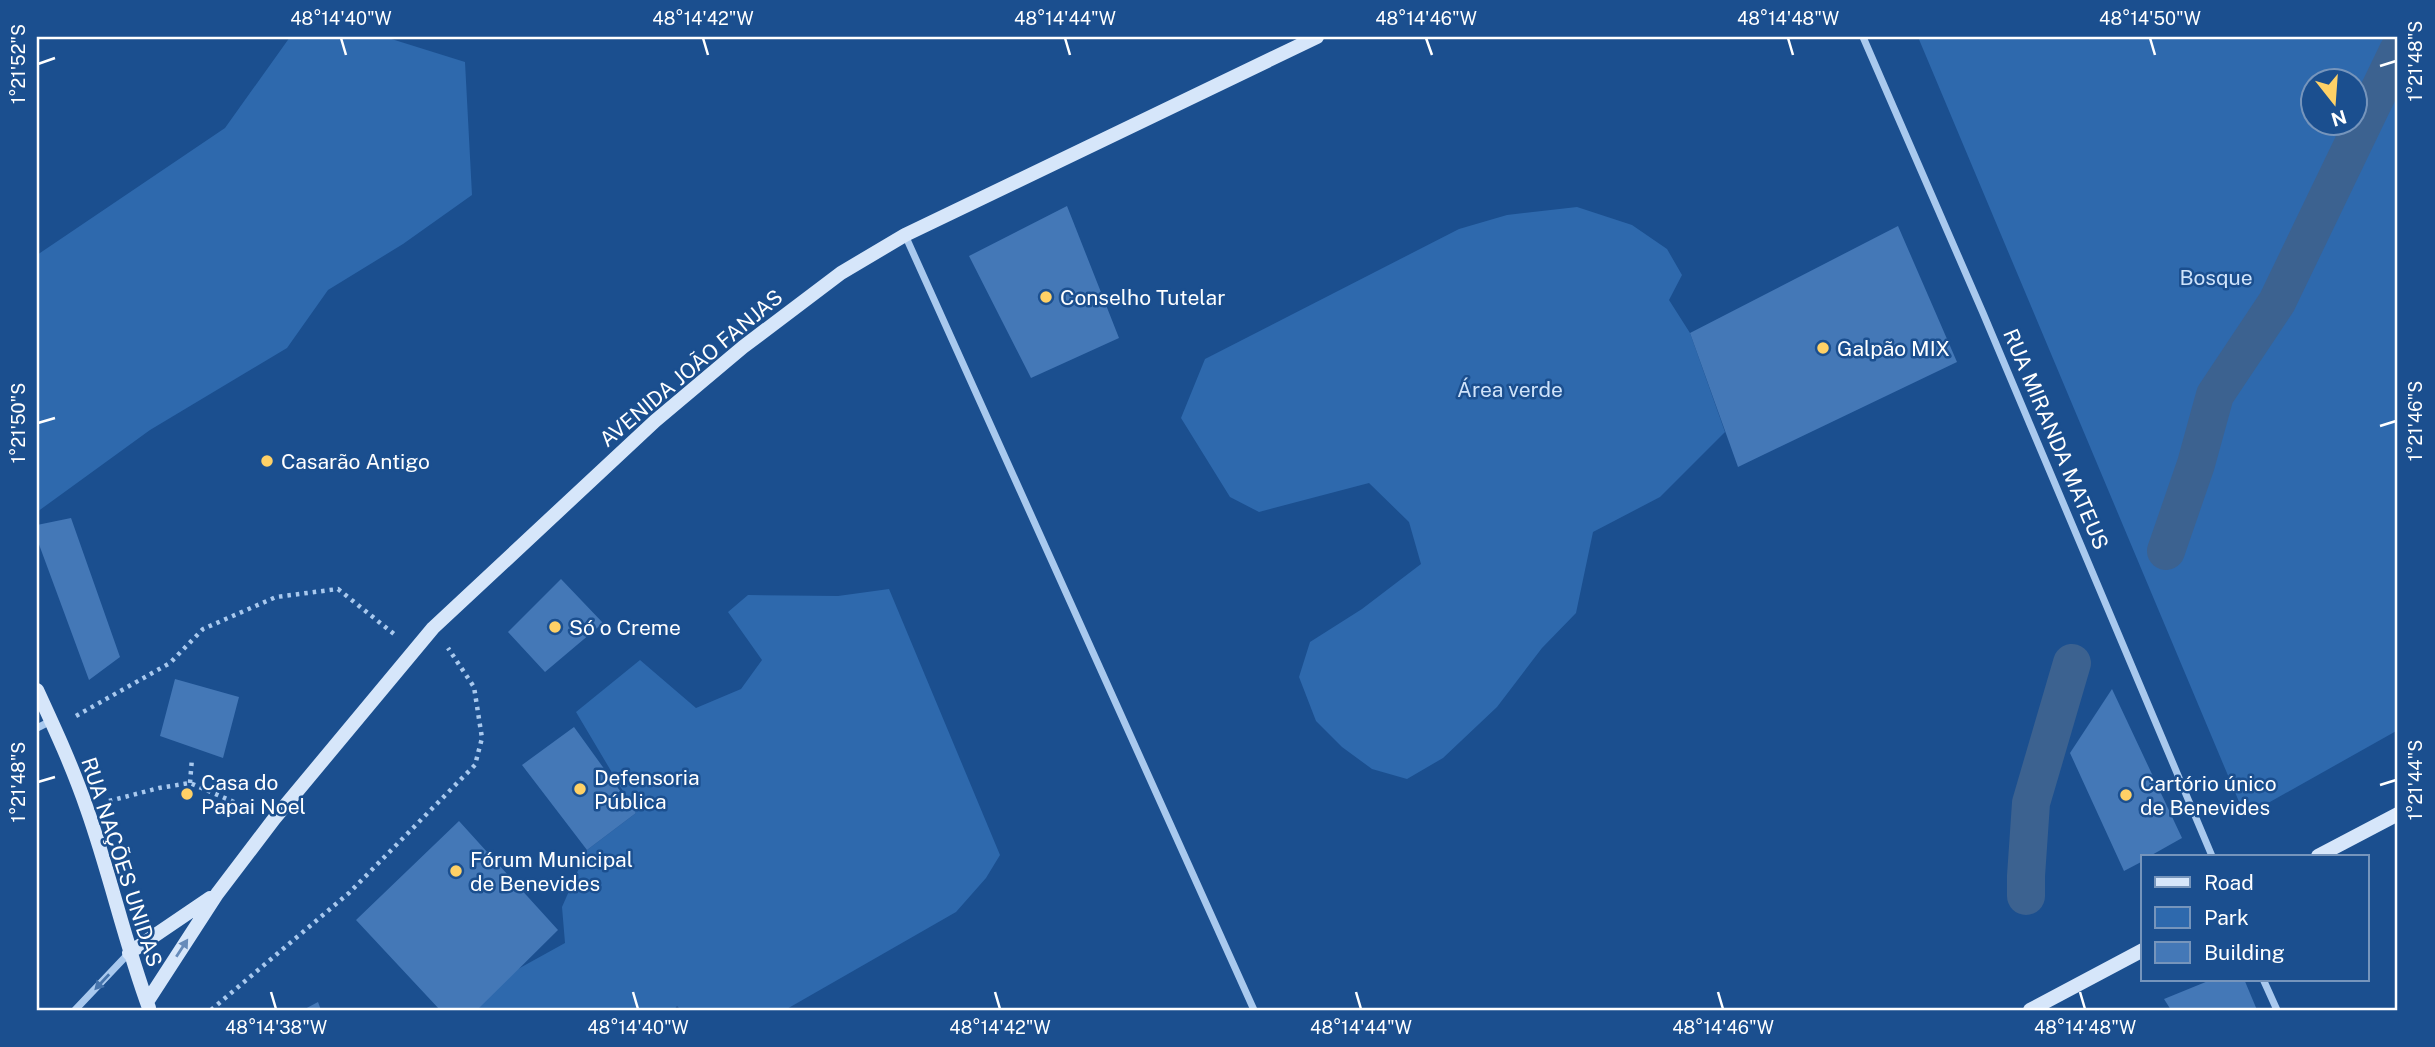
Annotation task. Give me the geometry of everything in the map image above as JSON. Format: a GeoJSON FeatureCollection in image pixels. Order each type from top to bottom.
{"type":"FeatureCollection","features":[{"type":"Feature","properties":{"kind":"street","name":"AVENIDA JOÃO FANJAS"},"geometry":{"type":"LineString","coordinates":[[145,1008],[217,894],[274,819],[433,628],[655,421],[743,347],[841,273],[905,236],[1317,37]]}},
{"type":"Feature","properties":{"kind":"street","name":"RUA MIRANDA MATEUS"},"geometry":{"type":"LineString","coordinates":[[1863,37],[1989,325],[2212,855]]}},
{"type":"Feature","properties":{"kind":"street"},"geometry":{"type":"LineString","coordinates":[[905,236],[1254,1010]]}},
{"type":"Feature","properties":{"kind":"street","name":"RUA NAÇÕES UNIDAS"},"geometry":{"type":"LineString","coordinates":[[37,690],[87,807],[145,1008]]}},
{"type":"Feature","properties":{"kind":"street"},"geometry":{"type":"LineString","coordinates":[[37,728],[51,721]]}},
{"type":"Feature","properties":{"kind":"street"},"geometry":{"type":"LineString","coordinates":[[2320,855],[2398,814]]}},
{"type":"Feature","properties":{"kind":"street","name":"AVENIDA JOÃO FANJAS"},"geometry":{"type":"LineString","coordinates":[[129,953],[217,894]]}},
{"type":"Feature","properties":{"kind":"street"},"geometry":{"type":"LineString","coordinates":[[2030,1010],[2141,951]]}},
{"type":"Feature","properties":{"kind":"street"},"geometry":{"type":"LineString","coordinates":[[75,1010],[129,953]]}},
{"type":"Feature","properties":{"kind":"street"},"geometry":{"type":"LineString","coordinates":[[2264,981],[2277,1010]]}},
{"type":"Feature","properties":{"kind":"path"},"geometry":{"type":"LineString","coordinates":[[51,721],[82,714],[170,663],[203,629],[276,597],[338,589],[414,650]]}},
{"type":"Feature","properties":{"kind":"path"},"geometry":{"type":"LineString","coordinates":[[211,1010],[349,893],[475,765],[482,737],[474,687],[433,628]]}},
{"type":"Feature","properties":{"kind":"path"},"geometry":{"type":"LineString","coordinates":[[190,783],[192,758]]}},
{"type":"Feature","properties":{"kind":"path"},"geometry":{"type":"LineString","coordinates":[[87,807],[159,788],[190,783],[274,819]]}},
{"type":"Feature","properties":{"kind":"green space"},"geometry":{"type":"Polygon","coordinates":[[[290,37],[385,37],[465,62],[472,195],[403,244],[328,290],[287,348],[150,430],[37,512],[37,255],[225,128],[290,37]]]}},
{"type":"Feature","properties":{"kind":"green space","name":"Bosque"},"geometry":{"type":"Polygon","coordinates":[[[1918,37],[2398,37],[2398,730],[2245,816],[1918,37]]]}},
{"type":"Feature","properties":{"kind":"green space","name":"Área verde"},"geometry":{"type":"Polygon","coordinates":[[[1577,207],[1632,225],[1667,249],[1682,275],[1669,300],[1690,333],[1725,432],[1660,497],[1593,532],[1576,613],[1542,648],[1497,707],[1443,758],[1407,779],[1372,769],[1342,747],[1316,721],[1299,677],[1310,642],[1362,609],[1421,564],[1409,522],[1369,483],[1259,512],[1230,497],[1181,418],[1205,359],[1459,229],[1507,215],[1577,207]]]}},
{"type":"Feature","properties":{"kind":"green space"},"geometry":{"type":"Polygon","coordinates":[[[889,589],[1000,855],[986,878],[956,912],[785,1010],[681,1010],[677,1006],[674,1010],[444,1010],[565,943],[562,907],[587,850],[636,813],[576,712],[640,660],[696,708],[741,689],[762,660],[728,612],[748,595],[838,596],[889,589]]]}},
{"type":"Feature","properties":{"kind":"building","name":"Conselho Tutelar"},"geometry":{"type":"Polygon","coordinates":[[[1067,206],[1119,338],[1031,378],[969,256],[1067,206]]]}},
{"type":"Feature","properties":{"kind":"building","name":"Galpão MIX"},"geometry":{"type":"Polygon","coordinates":[[[1898,226],[1957,362],[1738,467],[1690,333],[1898,226]]]}},
{"type":"Feature","properties":{"kind":"building"},"geometry":{"type":"Polygon","coordinates":[[[71,518],[120,657],[89,680],[37,539],[37,525],[71,518]]]}},
{"type":"Feature","properties":{"kind":"building","name":"Só o Creme"},"geometry":{"type":"Polygon","coordinates":[[[561,579],[603,623],[545,672],[508,632],[561,579]]]}},
{"type":"Feature","properties":{"kind":"building"},"geometry":{"type":"Polygon","coordinates":[[[175,679],[239,697],[223,758],[160,736],[175,679]]]}},
{"type":"Feature","properties":{"kind":"building","name":"Cartório único de Benevides"},"geometry":{"type":"Polygon","coordinates":[[[2112,689],[2182,838],[2152,855],[2141,855],[2141,862],[2124,871],[2070,753],[2112,689]]]}},
{"type":"Feature","properties":{"kind":"building","name":"Defensoria Pública"},"geometry":{"type":"Polygon","coordinates":[[[574,727],[636,813],[587,850],[522,765],[574,727]]]}},
{"type":"Feature","properties":{"kind":"building","name":"Fórum Municipal de Benevides"},"geometry":{"type":"Polygon","coordinates":[[[459,821],[558,930],[477,1010],[440,1010],[356,920],[459,821]]]}},
{"type":"Feature","properties":{"kind":"building"},"geometry":{"type":"Polygon","coordinates":[[[2208,981],[2245,981],[2257,1010],[2171,1010],[2164,999],[2208,981]]]}},
{"type":"Feature","properties":{"kind":"building"},"geometry":{"type":"Polygon","coordinates":[[[318,1002],[321,1010],[303,1010],[318,1002]]]}},
{"type":"Feature","properties":{"kind":"waterway"},"geometry":{"type":"LineString","coordinates":[[2166,551],[2196,464],[2215,395],[2277,302],[2398,51]]}},
{"type":"Feature","properties":{"kind":"waterway"},"geometry":{"type":"LineString","coordinates":[[2026,896],[2031,803],[2072,663]]}},
{"type":"Feature","properties":{"kind":"place","name":"Conselho Tutelar"},"geometry":{"type":"Point","coordinates":[1046,297]}},
{"type":"Feature","properties":{"kind":"place","name":"Galpão MIX"},"geometry":{"type":"Point","coordinates":[1823,348]}},
{"type":"Feature","properties":{"kind":"place","name":"Casarão Antigo"},"geometry":{"type":"Point","coordinates":[267,461]}},
{"type":"Feature","properties":{"kind":"place","name":"Só o Creme"},"geometry":{"type":"Point","coordinates":[555,627]}},
{"type":"Feature","properties":{"kind":"place","name":"Defensoria Pública"},"geometry":{"type":"Point","coordinates":[580,789]}},
{"type":"Feature","properties":{"kind":"place","name":"Casa do Papai Noel"},"geometry":{"type":"Point","coordinates":[187,794]}},
{"type":"Feature","properties":{"kind":"place","name":"Cartório único de Benevides"},"geometry":{"type":"Point","coordinates":[2126,795]}},
{"type":"Feature","properties":{"kind":"place","name":"Fórum Municipal de Benevides"},"geometry":{"type":"Point","coordinates":[456,871]}}]}
